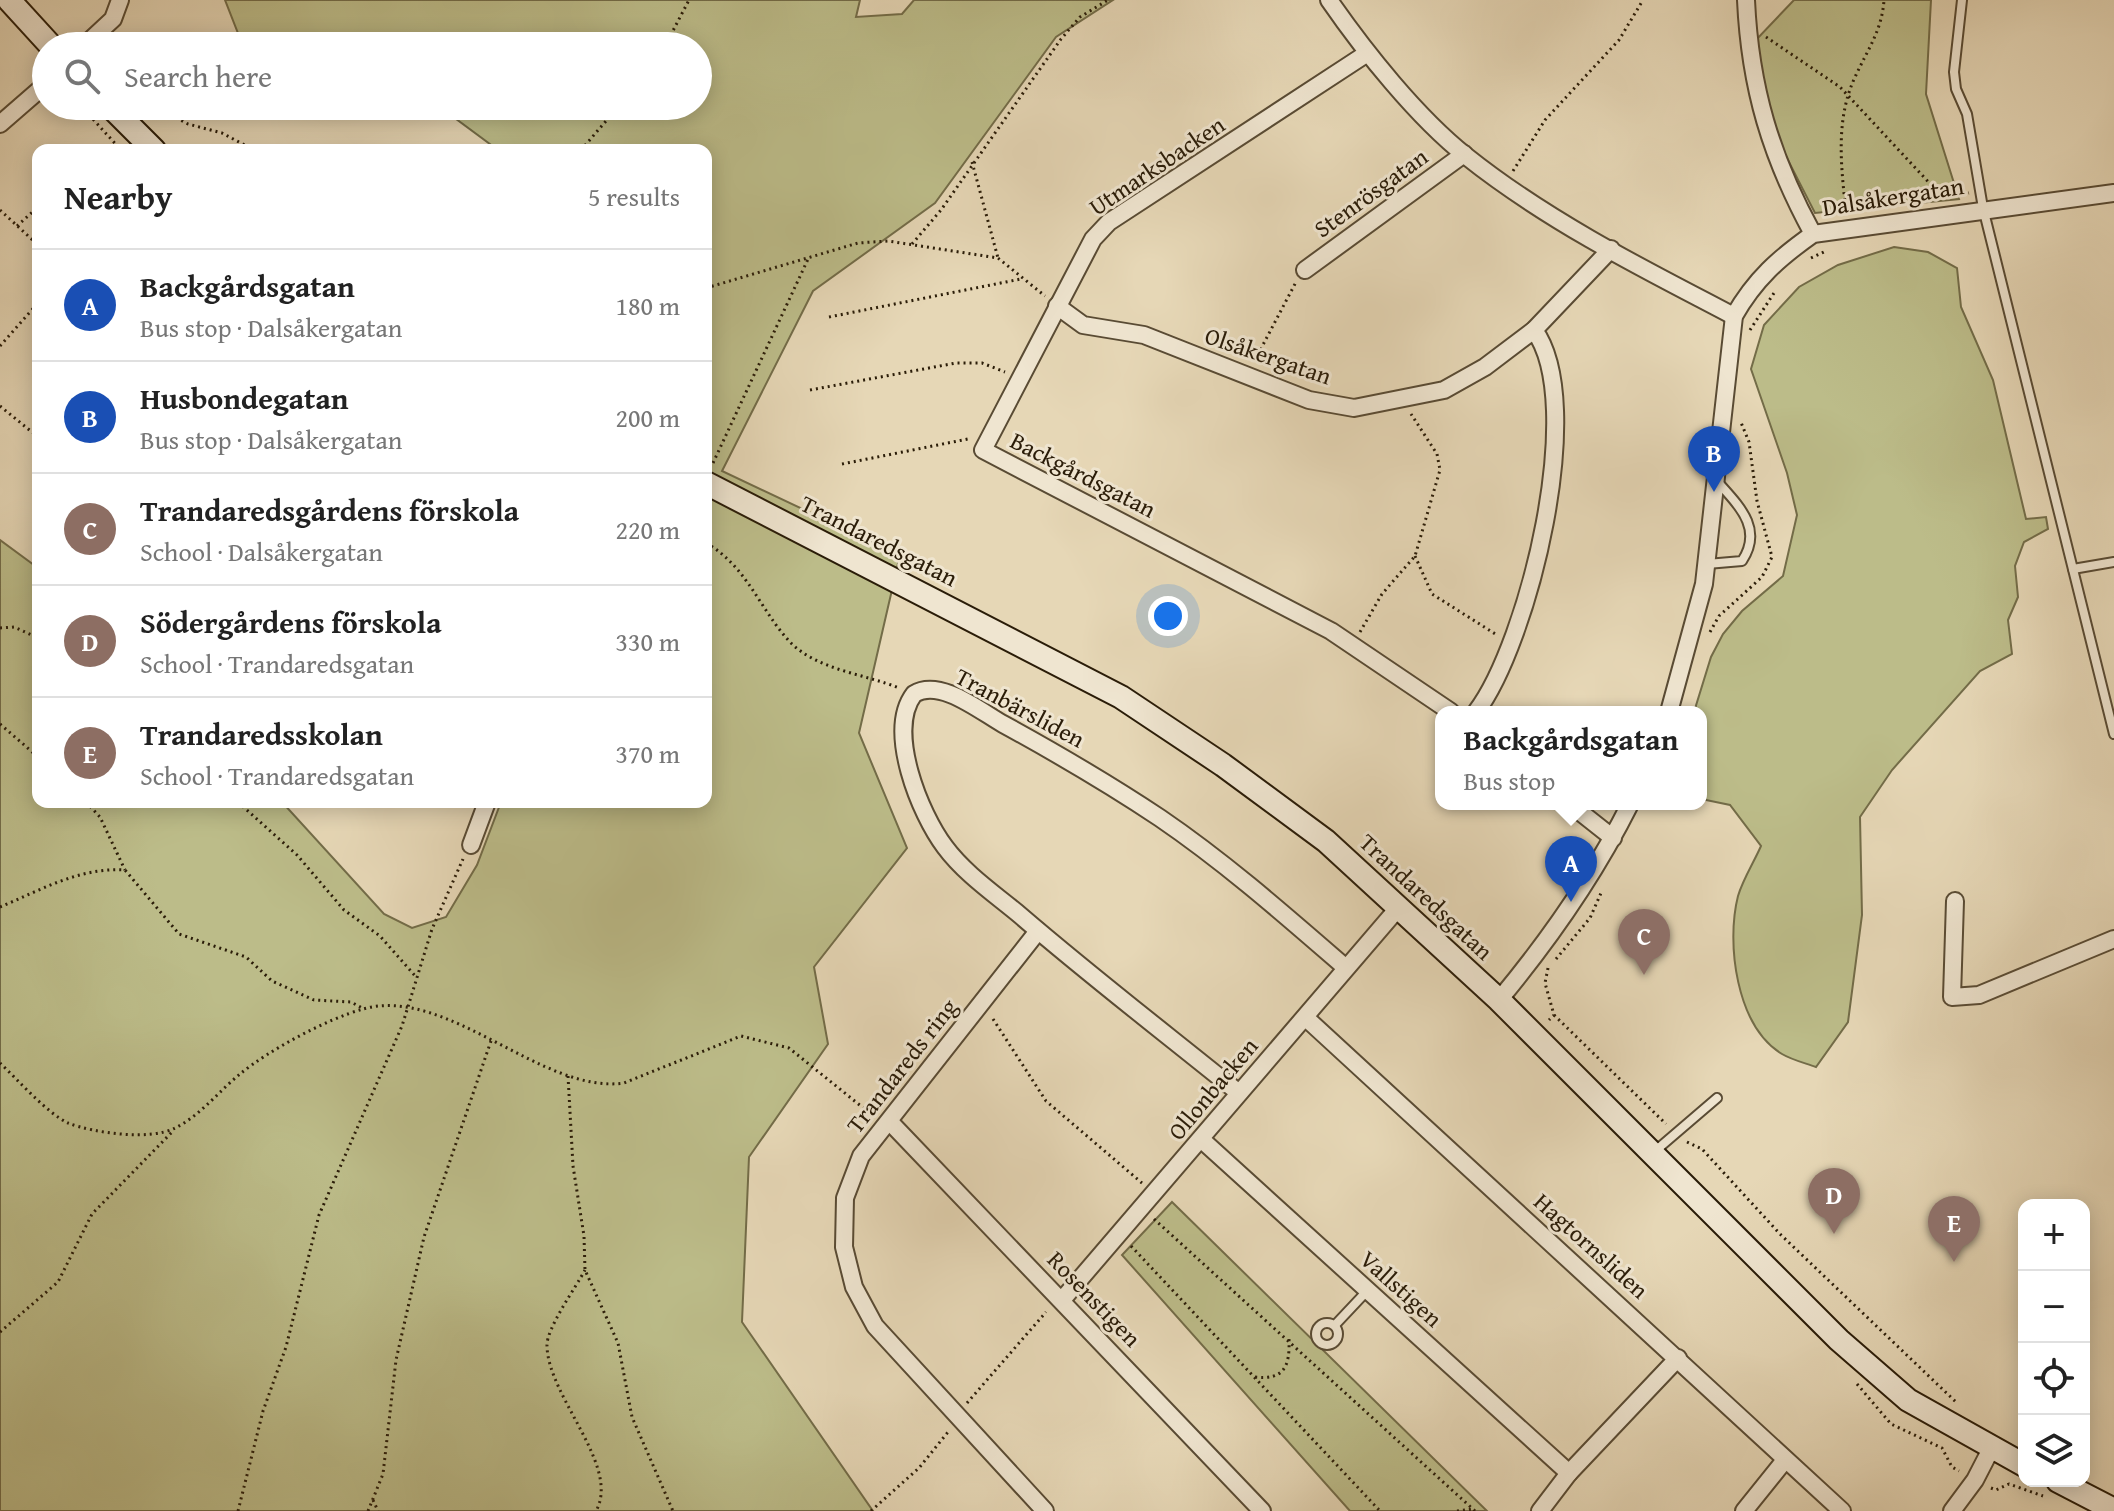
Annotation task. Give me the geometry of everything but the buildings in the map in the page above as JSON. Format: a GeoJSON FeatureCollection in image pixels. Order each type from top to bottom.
{"type":"FeatureCollection","features":[{"type":"Feature","properties":{"kind":"street"},"geometry":{"type":"LineString","coordinates":[[9,0],[38,32]]}},
{"type":"Feature","properties":{"kind":"street"},"geometry":{"type":"LineString","coordinates":[[99,32],[113,19],[120,0]]}},
{"type":"Feature","properties":{"kind":"street"},"geometry":{"type":"LineString","coordinates":[[1329,0],[1366,54],[1464,154],[1505,185],[1611,249],[1734,316]]}},
{"type":"Feature","properties":{"kind":"street"},"geometry":{"type":"LineString","coordinates":[[1746,0],[1753,74],[1768,137],[1785,182],[1813,234]]}},
{"type":"Feature","properties":{"kind":"street","name":"Utmarksbacken"},"geometry":{"type":"LineString","coordinates":[[986,445],[1093,239],[1109,222],[1366,54]]}},
{"type":"Feature","properties":{"kind":"street"},"geometry":{"type":"LineString","coordinates":[[0,124],[32,96]]}},
{"type":"Feature","properties":{"kind":"street"},"geometry":{"type":"LineString","coordinates":[[124,120],[148,144]]}},
{"type":"Feature","properties":{"kind":"street","name":"Stenrösgatan"},"geometry":{"type":"LineString","coordinates":[[1305,270],[1464,154]]}},
{"type":"Feature","properties":{"kind":"street","name":"Dalsåkergatan"},"geometry":{"type":"LineString","coordinates":[[1671,706],[1707,564],[1734,316],[1752,284],[1778,259],[1813,234],[1982,200],[2114,193]]}},
{"type":"Feature","properties":{"kind":"street","name":"Olsåkergatan"},"geometry":{"type":"LineString","coordinates":[[1057,306],[1083,325],[1144,335],[1246,378],[1309,400],[1354,408],[1404,400],[1458,382],[1485,367],[1534,330],[1595,270],[1611,249]]}},
{"type":"Feature","properties":{"kind":"street"},"geometry":{"type":"LineString","coordinates":[[1479,706],[1513,640],[1542,536],[1555,449],[1556,392],[1546,347],[1534,330]]}},
{"type":"Feature","properties":{"kind":"street","name":"Backgårdsgatan"},"geometry":{"type":"LineString","coordinates":[[986,445],[1352,645],[1442,706]]}},
{"type":"Feature","properties":{"kind":"street","name":"Trandaredsgatan"},"geometry":{"type":"LineString","coordinates":[[712,477],[1121,697],[1223,765],[1326,841],[1499,1000],[1760,1263],[1880,1377],[1908,1400],[2018,1462]]}},
{"type":"Feature","properties":{"kind":"street","name":"Tranbärsliden"},"geometry":{"type":"LineString","coordinates":[[914,694],[928,689],[954,697],[1073,762],[1162,819],[1252,887],[1346,968]]}},
{"type":"Feature","properties":{"kind":"street"},"geometry":{"type":"LineString","coordinates":[[914,694],[906,709],[906,751],[916,794],[932,829],[959,862],[1038,931],[1239,1093]]}},
{"type":"Feature","properties":{"kind":"street"},"geometry":{"type":"LineString","coordinates":[[471,845],[485,808]]}},
{"type":"Feature","properties":{"kind":"street"},"geometry":{"type":"LineString","coordinates":[[1578,810],[1613,838]]}},
{"type":"Feature","properties":{"kind":"street"},"geometry":{"type":"LineString","coordinates":[[1499,1000],[1549,936],[1613,838],[1627,810]]}},
{"type":"Feature","properties":{"kind":"street"},"geometry":{"type":"LineString","coordinates":[[1955,901],[1952,997],[1979,995],[2114,939]]}},
{"type":"Feature","properties":{"kind":"street","name":"Ollonbacken"},"geometry":{"type":"LineString","coordinates":[[1061,1299],[1202,1140],[1399,907]]}},
{"type":"Feature","properties":{"kind":"street","name":"Trandareds ring"},"geometry":{"type":"LineString","coordinates":[[1038,931],[861,1156],[845,1198],[844,1247],[854,1287],[875,1326],[1045,1511]]}},
{"type":"Feature","properties":{"kind":"street","name":"Hagtornsliden"},"geometry":{"type":"LineString","coordinates":[[1306,1018],[1842,1511]]}},
{"type":"Feature","properties":{"kind":"street","name":"Rosenstigen"},"geometry":{"type":"LineString","coordinates":[[888,1124],[1061,1299],[1262,1511]]}},
{"type":"Feature","properties":{"kind":"street","name":"Vallstigen"},"geometry":{"type":"LineString","coordinates":[[1202,1140],[1569,1473]]}},
{"type":"Feature","properties":{"kind":"street"},"geometry":{"type":"LineString","coordinates":[[1540,1511],[1569,1473],[1678,1358]]}},
{"type":"Feature","properties":{"kind":"street"},"geometry":{"type":"LineString","coordinates":[[1952,1511],[1975,1480],[1991,1449]]}},
{"type":"Feature","properties":{"kind":"street"},"geometry":{"type":"LineString","coordinates":[[1744,1511],[1785,1460]]}},
{"type":"Feature","properties":{"kind":"street"},"geometry":{"type":"LineString","coordinates":[[2056,1491],[2114,1510]]}},
{"type":"Feature","properties":{"kind":"lane"},"geometry":{"type":"LineString","coordinates":[[1962,0],[1954,72],[1967,114],[1982,200],[2114,734]]}},
{"type":"Feature","properties":{"kind":"lane"},"geometry":{"type":"LineString","coordinates":[[1707,564],[1742,561],[1750,548],[1751,530],[1744,511],[1716,479]]}},
{"type":"Feature","properties":{"kind":"lane"},"geometry":{"type":"LineString","coordinates":[[2073,569],[2114,562]]}},
{"type":"Feature","properties":{"kind":"lane"},"geometry":{"type":"LineString","coordinates":[[1653,1154],[1717,1098]]}},
{"type":"Feature","properties":{"kind":"lane"},"geometry":{"type":"LineString","coordinates":[[1335,1325],[1367,1291]]}},
{"type":"Feature","properties":{"kind":"path"},"geometry":{"type":"LineString","coordinates":[[672,32],[689,0]]}},
{"type":"Feature","properties":{"kind":"path"},"geometry":{"type":"LineString","coordinates":[[912,244],[941,210],[1061,39],[1080,17],[1108,0]]}},
{"type":"Feature","properties":{"kind":"path"},"geometry":{"type":"LineString","coordinates":[[1505,185],[1545,120],[1619,40],[1643,0]]}},
{"type":"Feature","properties":{"kind":"path"},"geometry":{"type":"LineString","coordinates":[[1849,228],[1840,131],[1849,95],[1877,36],[1884,0]]}},
{"type":"Feature","properties":{"kind":"path"},"geometry":{"type":"LineString","coordinates":[[1747,23],[1849,95],[1935,189],[1950,196],[1982,200]]}},
{"type":"Feature","properties":{"kind":"path"},"geometry":{"type":"LineString","coordinates":[[94,120],[116,144]]}},
{"type":"Feature","properties":{"kind":"path"},"geometry":{"type":"LineString","coordinates":[[181,120],[222,133],[243,144]]}},
{"type":"Feature","properties":{"kind":"path"},"geometry":{"type":"LineString","coordinates":[[586,144],[607,120]]}},
{"type":"Feature","properties":{"kind":"path"},"geometry":{"type":"LineString","coordinates":[[972,162],[998,258],[1057,306]]}},
{"type":"Feature","properties":{"kind":"path"},"geometry":{"type":"LineString","coordinates":[[0,210],[32,240]]}},
{"type":"Feature","properties":{"kind":"path"},"geometry":{"type":"LineString","coordinates":[[17,226],[32,212]]}},
{"type":"Feature","properties":{"kind":"path"},"geometry":{"type":"LineString","coordinates":[[712,286],[858,243],[912,244],[998,258]]}},
{"type":"Feature","properties":{"kind":"path"},"geometry":{"type":"LineString","coordinates":[[1801,264],[1834,248]]}},
{"type":"Feature","properties":{"kind":"path"},"geometry":{"type":"LineString","coordinates":[[712,466],[809,257]]}},
{"type":"Feature","properties":{"kind":"path"},"geometry":{"type":"LineString","coordinates":[[1246,378],[1293,285],[1305,270]]}},
{"type":"Feature","properties":{"kind":"path"},"geometry":{"type":"LineString","coordinates":[[829,317],[1021,279]]}},
{"type":"Feature","properties":{"kind":"path"},"geometry":{"type":"LineString","coordinates":[[1745,340],[1778,286]]}},
{"type":"Feature","properties":{"kind":"path"},"geometry":{"type":"LineString","coordinates":[[0,346],[32,310]]}},
{"type":"Feature","properties":{"kind":"path"},"geometry":{"type":"LineString","coordinates":[[810,390],[956,363],[982,363],[1019,379]]}},
{"type":"Feature","properties":{"kind":"path"},"geometry":{"type":"LineString","coordinates":[[1352,645],[1382,594],[1415,556],[1440,470],[1437,454],[1404,400]]}},
{"type":"Feature","properties":{"kind":"path"},"geometry":{"type":"LineString","coordinates":[[0,406],[32,432]]}},
{"type":"Feature","properties":{"kind":"path"},"geometry":{"type":"LineString","coordinates":[[1707,637],[1719,616],[1762,577],[1772,557],[1739,412]]}},
{"type":"Feature","properties":{"kind":"path"},"geometry":{"type":"LineString","coordinates":[[842,464],[967,439],[986,445]]}},
{"type":"Feature","properties":{"kind":"path"},"geometry":{"type":"LineString","coordinates":[[712,548],[738,568],[791,643],[818,660],[914,694]]}},
{"type":"Feature","properties":{"kind":"path"},"geometry":{"type":"LineString","coordinates":[[1415,556],[1424,581],[1441,602],[1495,634],[1513,640]]}},
{"type":"Feature","properties":{"kind":"path"},"geometry":{"type":"LineString","coordinates":[[0,628],[14,627],[32,635]]}},
{"type":"Feature","properties":{"kind":"path"},"geometry":{"type":"LineString","coordinates":[[0,724],[32,752]]}},
{"type":"Feature","properties":{"kind":"path"},"geometry":{"type":"LineString","coordinates":[[92,808],[100,817],[125,870],[179,934],[246,957],[272,981],[314,1000],[351,1002],[364,1009]]}},
{"type":"Feature","properties":{"kind":"path"},"geometry":{"type":"LineString","coordinates":[[245,808],[297,855],[344,910],[380,936],[417,978]]}},
{"type":"Feature","properties":{"kind":"path"},"geometry":{"type":"LineString","coordinates":[[238,1511],[263,1411],[286,1347],[319,1215],[409,1005],[443,901],[471,845]]}},
{"type":"Feature","properties":{"kind":"path"},"geometry":{"type":"LineString","coordinates":[[0,907],[65,878],[103,869],[125,870]]}},
{"type":"Feature","properties":{"kind":"path"},"geometry":{"type":"LineString","coordinates":[[1602,890],[1590,918],[1548,969],[1545,983],[1554,1015],[1675,1132],[1702,1149],[1780,1234],[1936,1380],[1962,1409]]}},
{"type":"Feature","properties":{"kind":"path"},"geometry":{"type":"LineString","coordinates":[[983,1001],[1046,1101],[1154,1195]]}},
{"type":"Feature","properties":{"kind":"path"},"geometry":{"type":"LineString","coordinates":[[0,1332],[58,1282],[92,1214],[174,1130],[242,1072],[305,1035],[364,1009],[409,1005],[492,1038],[568,1076],[606,1086],[624,1083],[741,1036],[789,1048],[888,1124]]}},
{"type":"Feature","properties":{"kind":"path"},"geometry":{"type":"LineString","coordinates":[[1535,1036],[1554,1015]]}},
{"type":"Feature","properties":{"kind":"path"},"geometry":{"type":"LineString","coordinates":[[368,1511],[383,1474],[396,1360],[424,1237],[492,1038]]}},
{"type":"Feature","properties":{"kind":"path"},"geometry":{"type":"LineString","coordinates":[[0,1063],[66,1122],[130,1136],[174,1130]]}},
{"type":"Feature","properties":{"kind":"path"},"geometry":{"type":"LineString","coordinates":[[568,1076],[573,1166],[584,1236],[585,1270],[618,1343],[632,1417],[673,1511]]}},
{"type":"Feature","properties":{"kind":"path"},"geometry":{"type":"LineString","coordinates":[[1142,1209],[1289,1339],[1474,1510]]}},
{"type":"Feature","properties":{"kind":"path"},"geometry":{"type":"LineString","coordinates":[[1120,1234],[1380,1511]]}},
{"type":"Feature","properties":{"kind":"path"},"geometry":{"type":"LineString","coordinates":[[585,1270],[546,1343],[552,1377],[593,1450],[602,1501],[596,1511]]}},
{"type":"Feature","properties":{"kind":"path"},"geometry":{"type":"LineString","coordinates":[[871,1511],[947,1436],[956,1415],[1061,1299]]}},
{"type":"Feature","properties":{"kind":"path"},"geometry":{"type":"LineString","coordinates":[[1255,1377],[1281,1375],[1287,1367],[1289,1339]]}},
{"type":"Feature","properties":{"kind":"path"},"geometry":{"type":"LineString","coordinates":[[1851,1377],[1891,1424],[1942,1448],[1952,1467],[1975,1480],[1996,1490],[2009,1484],[2056,1491]]}},
{"type":"Feature","properties":{"kind":"path"},"geometry":{"type":"LineString","coordinates":[[372,1500],[378,1511]]}},
{"type":"Feature","properties":{"kind":"path"},"geometry":{"type":"LineString","coordinates":[[1457,1511],[1474,1510]]}},
{"type":"Feature","properties":{"kind":"green space"},"geometry":{"type":"Polygon","coordinates":[[[225,0],[860,0],[856,17],[902,14],[914,0],[1113,0],[1056,37],[935,203],[813,291],[722,471],[900,555],[859,733],[907,848],[814,967],[828,1044],[749,1157],[742,1322],[873,1511],[0,1511],[0,540],[32,564],[32,808],[287,808],[384,914],[412,928],[446,917],[477,865],[499,808],[712,808],[712,144],[490,144],[457,120],[712,120],[712,32],[238,32],[225,0]]]}},
{"type":"Feature","properties":{"kind":"green space"},"geometry":{"type":"Polygon","coordinates":[[[1794,0],[1931,0],[1926,94],[1959,199],[1815,213],[1770,125],[1754,42],[1794,0]]]}},
{"type":"Feature","properties":{"kind":"green space"},"geometry":{"type":"Polygon","coordinates":[[[1894,247],[1928,252],[1957,268],[1961,307],[1993,380],[2026,519],[2046,517],[2048,529],[2024,542],[2015,566],[2018,597],[2008,620],[2012,654],[1980,671],[1892,770],[1860,817],[1862,915],[1848,1022],[1816,1067],[1782,1054],[1766,1041],[1745,1004],[1735,959],[1735,915],[1740,890],[1761,846],[1730,805],[1707,800],[1707,706],[1696,706],[1711,657],[1723,634],[1742,611],[1783,576],[1797,515],[1787,473],[1751,369],[1764,325],[1799,287],[1838,265],[1894,247]]]}},
{"type":"Feature","properties":{"kind":"green space"},"geometry":{"type":"Polygon","coordinates":[[[1172,1202],[1487,1511],[1350,1511],[1122,1255],[1172,1202]]]}},
{"type":"Feature","properties":{"kind":"place","name":"Husbondegatan"},"geometry":{"type":"Point","coordinates":[1714,492]}},
{"type":"Feature","properties":{"kind":"place","name":"Backgårdsgatan"},"geometry":{"type":"Point","coordinates":[1571,902]}},
{"type":"Feature","properties":{"kind":"place","name":"Trandaredsgårdens förskola"},"geometry":{"type":"Point","coordinates":[1644,975]}},
{"type":"Feature","properties":{"kind":"place","name":"Södergårdens förskola"},"geometry":{"type":"Point","coordinates":[1834,1234]}},
{"type":"Feature","properties":{"kind":"place","name":"Trandaredsskolan"},"geometry":{"type":"Point","coordinates":[1954,1262]}}]}
